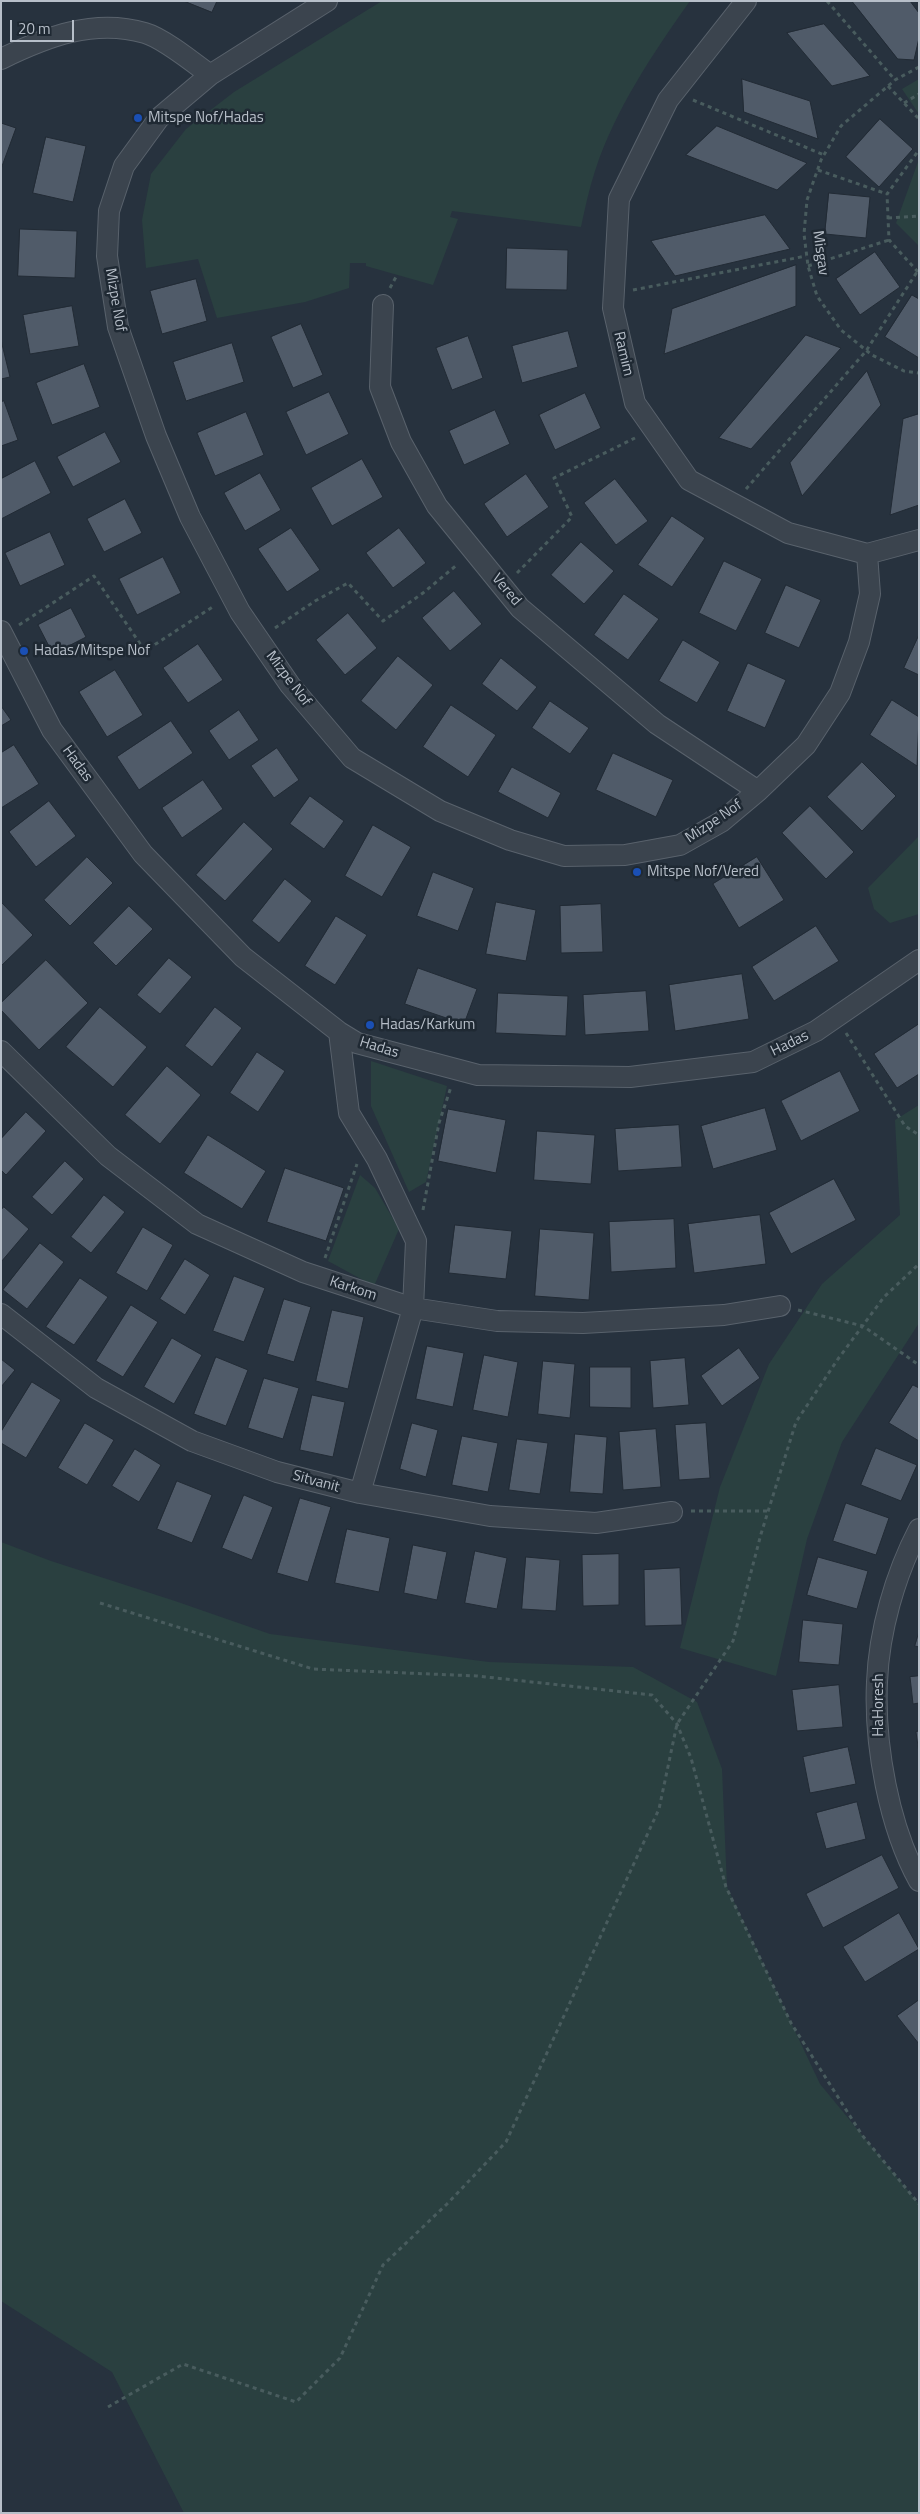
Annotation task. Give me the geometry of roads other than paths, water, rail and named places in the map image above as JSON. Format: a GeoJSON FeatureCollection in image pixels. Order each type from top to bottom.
{"type":"FeatureCollection","features":[{"type":"Feature","properties":{"kind":"street","name":"Mizpe Nof"},"geometry":{"type":"LineString","coordinates":[[327,1],[210,75],[159,118],[124,166],[109,210],[107,256],[118,327],[156,436],[190,517],[231,594],[259,639],[290,685],[352,758],[440,811],[519,842],[564,856],[625,855],[680,845],[721,822],[758,791],[806,745],[840,693],[859,642],[870,594],[867,554]]}},
{"type":"Feature","properties":{"kind":"street","name":"Ramim"},"geometry":{"type":"LineString","coordinates":[[746,1],[674,92],[619,199],[613,308],[635,403],[689,480],[788,533],[867,554],[919,540]]}},
{"type":"Feature","properties":{"kind":"street"},"geometry":{"type":"LineString","coordinates":[[1,59],[37,42],[66,32],[105,28],[146,33],[210,75]]}},
{"type":"Feature","properties":{"kind":"street","name":"Vered"},"geometry":{"type":"LineString","coordinates":[[383,305],[380,387],[401,442],[437,506],[520,608],[657,724],[758,791]]}},
{"type":"Feature","properties":{"kind":"street","name":"Hadas"},"geometry":{"type":"LineString","coordinates":[[2,633],[52,730],[143,854],[243,957],[339,1032],[358,1043],[478,1076],[630,1077],[753,1062],[816,1031],[919,960]]}},
{"type":"Feature","properties":{"kind":"street"},"geometry":{"type":"LineString","coordinates":[[339,1032],[349,1113],[366,1140],[416,1241],[413,1308],[360,1493]]}},
{"type":"Feature","properties":{"kind":"street","name":"Karkom"},"geometry":{"type":"LineString","coordinates":[[1,1051],[108,1156],[197,1224],[318,1277],[413,1308],[497,1321],[584,1322],[724,1315],[780,1306]]}},
{"type":"Feature","properties":{"kind":"street","name":"Sitvanit"},"geometry":{"type":"LineString","coordinates":[[1,1314],[96,1388],[192,1441],[277,1472],[360,1493],[490,1516],[596,1523],[672,1512]]}},
{"type":"Feature","properties":{"kind":"street","name":"HaHoresh"},"geometry":{"type":"LineString","coordinates":[[919,1529],[910,1545],[891,1601],[883,1636],[877,1682],[879,1744],[891,1810],[919,1881]]}},
{"type":"Feature","properties":{"kind":"place","name":"Mitspe Nof/Hadas"},"geometry":{"type":"Point","coordinates":[138,118]}},
{"type":"Feature","properties":{"kind":"place","name":"Hadas/Mitspe Nof"},"geometry":{"type":"Point","coordinates":[24,651]}},
{"type":"Feature","properties":{"kind":"place","name":"Mitspe Nof/Vered"},"geometry":{"type":"Point","coordinates":[637,872]}},
{"type":"Feature","properties":{"kind":"place","name":"Hadas/Karkum"},"geometry":{"type":"Point","coordinates":[370,1025]}}]}
